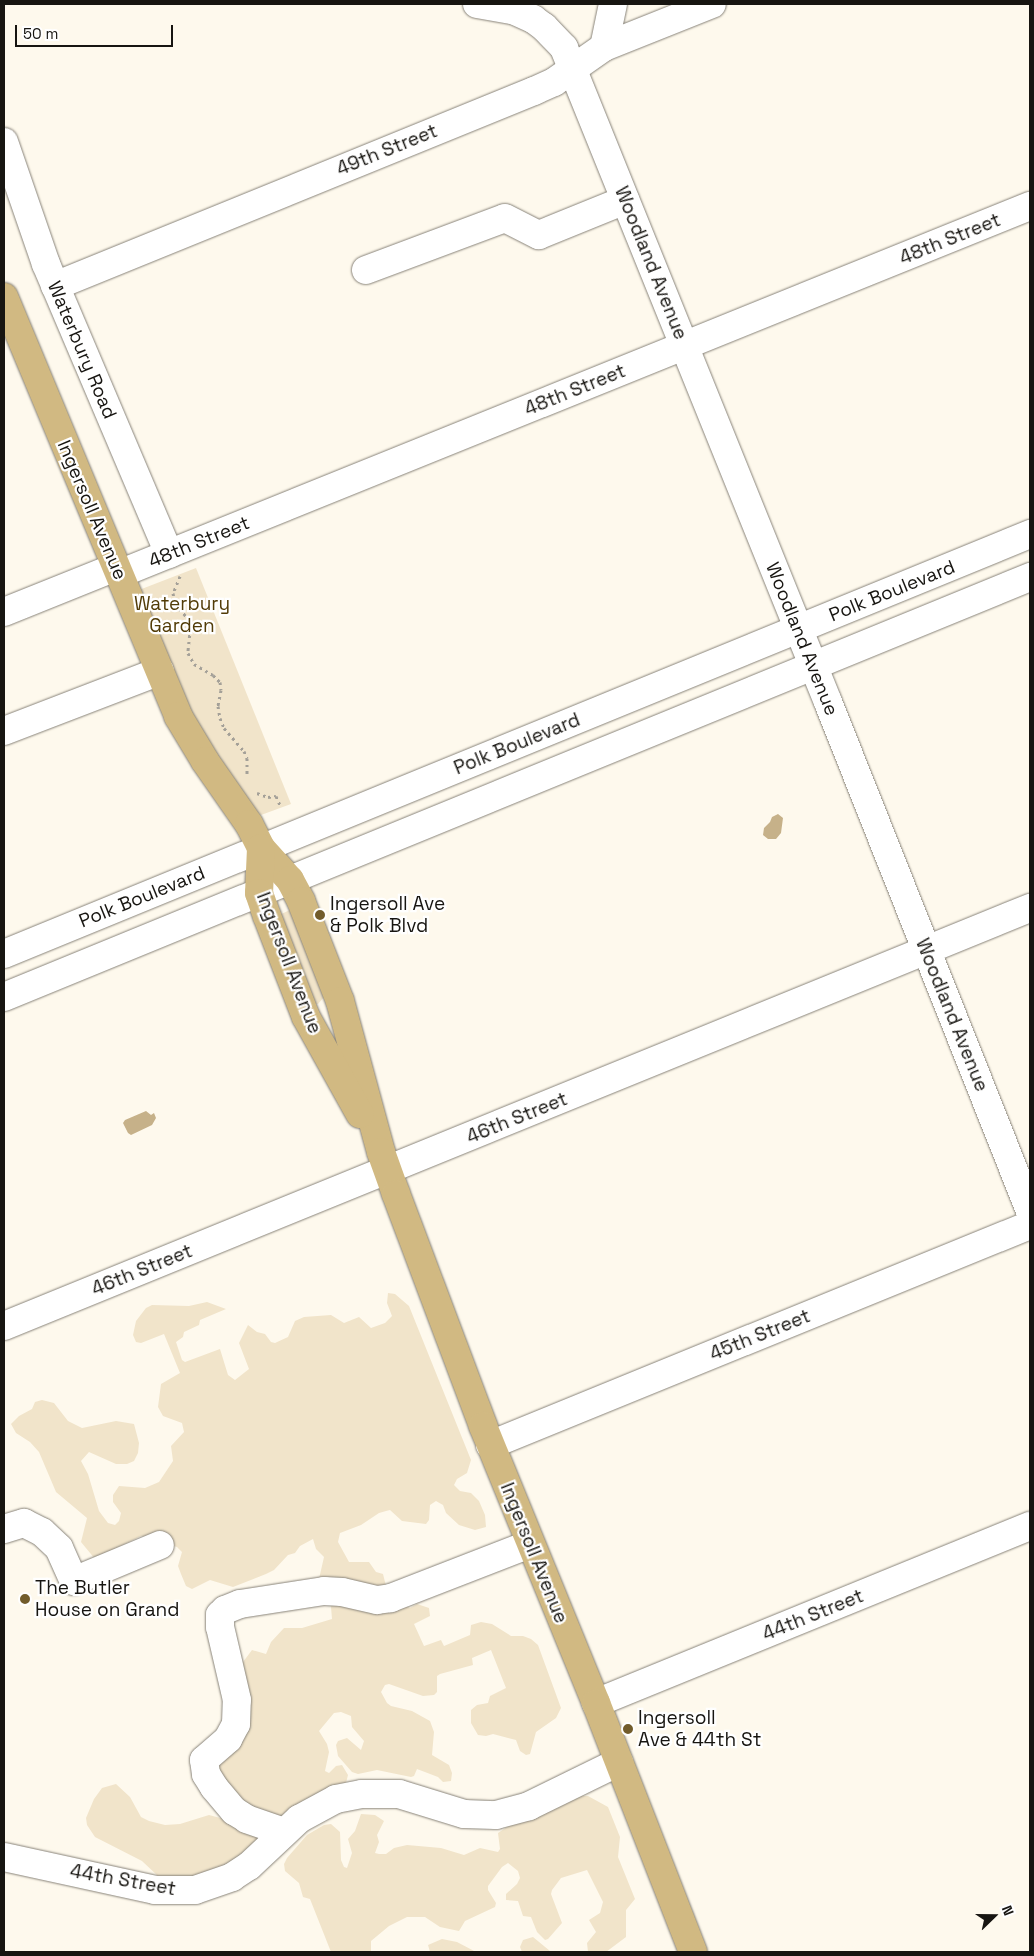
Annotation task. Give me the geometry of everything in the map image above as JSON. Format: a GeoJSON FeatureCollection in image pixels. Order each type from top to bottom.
{"type":"FeatureCollection","features":[{"type":"Feature","properties":{"kind":"main road","name":"Ingersoll Avenue"},"geometry":{"type":"LineString","coordinates":[[4,297],[187,732],[249,824],[261,848],[290,880],[301,901],[340,1001],[384,1161],[490,1445],[596,1703],[693,1952]]}},
{"type":"Feature","properties":{"kind":"main road","name":"Ingersoll Avenue"},"geometry":{"type":"LineString","coordinates":[[261,848],[259,892],[306,1017],[384,1161]]}},
{"type":"Feature","properties":{"kind":"street","name":"Woodland Avenue"},"geometry":{"type":"LineString","coordinates":[[477,4],[515,11],[533,19],[549,31],[564,48],[1030,1211]]}},
{"type":"Feature","properties":{"kind":"street"},"geometry":{"type":"LineString","coordinates":[[604,47],[613,4]]}},
{"type":"Feature","properties":{"kind":"street","name":"49th Street"},"geometry":{"type":"LineString","coordinates":[[56,286],[534,91],[554,82],[604,47],[712,4]]}},
{"type":"Feature","properties":{"kind":"street","name":"Waterbury Road"},"geometry":{"type":"LineString","coordinates":[[4,142],[56,286],[174,563]]}},
{"type":"Feature","properties":{"kind":"street"},"geometry":{"type":"LineString","coordinates":[[366,270],[505,218],[539,235],[625,200]]}},
{"type":"Feature","properties":{"kind":"street","name":"48th Street"},"geometry":{"type":"LineString","coordinates":[[4,612],[118,570],[174,563],[684,346],[1030,206]]}},
{"type":"Feature","properties":{"kind":"street","name":"Polk Boulevard"},"geometry":{"type":"LineString","coordinates":[[4,954],[1030,534]]}},
{"type":"Feature","properties":{"kind":"street","name":"Polk Boulevard"},"geometry":{"type":"LineString","coordinates":[[4,997],[1030,578]]}},
{"type":"Feature","properties":{"kind":"street"},"geometry":{"type":"LineString","coordinates":[[4,731],[160,671]]}},
{"type":"Feature","properties":{"kind":"street"},"geometry":{"type":"LineString","coordinates":[[536,736],[552,773]]}},
{"type":"Feature","properties":{"kind":"street","name":"46th Street"},"geometry":{"type":"LineString","coordinates":[[4,1326],[384,1161],[927,950],[1030,908]]}},
{"type":"Feature","properties":{"kind":"street","name":"45th Street"},"geometry":{"type":"LineString","coordinates":[[490,1445],[1030,1225]]}},
{"type":"Feature","properties":{"kind":"street"},"geometry":{"type":"LineString","coordinates":[[4,1529],[24,1523],[42,1532],[59,1548],[74,1581],[160,1545]]}},
{"type":"Feature","properties":{"kind":"street","name":"44th Street"},"geometry":{"type":"LineString","coordinates":[[596,1703],[1030,1526]]}},
{"type":"Feature","properties":{"kind":"street"},"geometry":{"type":"LineString","coordinates":[[996,1540],[1030,1543]]}},
{"type":"Feature","properties":{"kind":"street"},"geometry":{"type":"LineString","coordinates":[[284,1832],[247,1819],[234,1811],[206,1774],[204,1760],[228,1739],[236,1724],[237,1700],[220,1627],[220,1615],[225,1610],[240,1604],[324,1591],[342,1592],[377,1600],[391,1598],[530,1544]]}},
{"type":"Feature","properties":{"kind":"street","name":"44th Street"},"geometry":{"type":"LineString","coordinates":[[4,1857],[155,1890],[181,1891],[207,1886],[232,1877],[263,1855],[299,1819],[325,1804],[362,1794],[399,1794],[464,1814],[483,1816],[509,1812],[528,1806],[619,1762]]}},
{"type":"Feature","properties":{"kind":"path"},"geometry":{"type":"LineString","coordinates":[[174,563],[180,577],[173,593],[174,599],[178,608],[187,614],[191,622],[188,652],[194,664],[213,675],[220,682],[221,690],[218,706],[220,718],[224,728],[244,751],[249,784]]}},
{"type":"Feature","properties":{"kind":"path"},"geometry":{"type":"LineString","coordinates":[[253,790],[262,796],[276,796],[280,808]]}},
{"type":"Feature","properties":{"kind":"green space","name":"Waterbury Garden"},"geometry":{"type":"Polygon","coordinates":[[[196,568],[291,804],[261,815],[255,811],[196,727],[139,590],[196,568]]]}},
{"type":"Feature","properties":{"kind":"green space"},"geometry":{"type":"Polygon","coordinates":[[[290,910],[324,997],[318,1004],[315,1004],[277,916],[290,910]]]}},
{"type":"Feature","properties":{"kind":"green space"},"geometry":{"type":"Polygon","coordinates":[[[388,1293],[395,1294],[409,1306],[471,1460],[467,1473],[457,1479],[454,1485],[460,1491],[471,1493],[479,1501],[485,1515],[486,1527],[475,1530],[459,1525],[446,1513],[443,1505],[436,1501],[430,1505],[429,1520],[426,1524],[402,1521],[390,1510],[379,1513],[361,1525],[340,1533],[338,1542],[349,1562],[369,1562],[376,1572],[383,1574],[387,1590],[400,1603],[410,1608],[417,1604],[429,1608],[430,1616],[414,1624],[424,1646],[441,1640],[444,1646],[470,1635],[471,1625],[481,1622],[492,1624],[511,1636],[523,1636],[531,1639],[538,1645],[561,1708],[556,1718],[536,1732],[530,1754],[526,1755],[520,1751],[516,1740],[493,1734],[486,1736],[478,1735],[471,1723],[471,1710],[477,1705],[488,1703],[490,1696],[506,1688],[491,1650],[472,1658],[473,1665],[437,1676],[437,1692],[434,1695],[423,1696],[389,1684],[385,1685],[381,1692],[387,1703],[391,1706],[412,1711],[430,1721],[434,1732],[432,1755],[449,1765],[452,1773],[451,1781],[443,1782],[438,1777],[417,1769],[414,1776],[411,1777],[377,1770],[358,1774],[352,1772],[338,1756],[336,1745],[338,1741],[347,1738],[361,1750],[364,1741],[352,1727],[351,1716],[341,1712],[334,1713],[319,1731],[327,1744],[329,1752],[325,1771],[329,1773],[336,1766],[342,1765],[348,1775],[346,1783],[326,1789],[290,1810],[253,1847],[223,1867],[186,1878],[159,1877],[142,1861],[95,1837],[87,1825],[86,1818],[94,1799],[102,1788],[116,1784],[130,1797],[141,1817],[149,1821],[165,1825],[180,1824],[209,1815],[224,1819],[214,1768],[240,1666],[252,1650],[266,1654],[271,1642],[284,1628],[302,1628],[332,1619],[331,1607],[319,1579],[324,1557],[316,1549],[313,1539],[300,1546],[295,1553],[288,1555],[274,1570],[266,1574],[233,1587],[210,1580],[192,1589],[186,1586],[178,1566],[182,1552],[177,1547],[141,1536],[95,1559],[81,1542],[87,1518],[56,1492],[39,1452],[30,1442],[16,1433],[11,1424],[19,1416],[32,1409],[35,1402],[42,1400],[54,1403],[68,1421],[82,1428],[116,1421],[134,1424],[139,1443],[138,1453],[134,1461],[127,1464],[116,1464],[89,1452],[81,1461],[88,1474],[99,1511],[108,1523],[115,1525],[119,1521],[121,1513],[113,1502],[113,1495],[119,1486],[145,1488],[159,1482],[173,1461],[171,1446],[184,1432],[182,1423],[163,1416],[158,1407],[161,1384],[180,1373],[164,1334],[141,1343],[136,1342],[133,1335],[136,1321],[146,1308],[152,1305],[189,1306],[207,1302],[226,1309],[200,1320],[199,1325],[184,1332],[183,1337],[176,1342],[182,1360],[185,1362],[220,1349],[228,1375],[235,1380],[249,1369],[239,1343],[248,1325],[257,1332],[265,1334],[271,1342],[275,1343],[288,1337],[295,1321],[304,1317],[331,1315],[344,1323],[359,1317],[371,1328],[385,1323],[392,1316],[387,1303],[388,1293]]]}},
{"type":"Feature","properties":{"kind":"green space"},"geometry":{"type":"Polygon","coordinates":[[[577,1796],[588,1796],[608,1807],[620,1837],[618,1857],[635,1899],[626,1910],[626,1937],[606,1952],[588,1952],[587,1943],[596,1932],[589,1920],[600,1913],[603,1902],[587,1870],[561,1878],[552,1890],[551,1894],[562,1923],[548,1939],[545,1940],[537,1932],[531,1917],[523,1916],[518,1901],[506,1900],[506,1894],[517,1884],[520,1878],[518,1871],[508,1863],[502,1867],[488,1886],[488,1890],[496,1903],[495,1907],[465,1921],[459,1931],[440,1927],[425,1917],[407,1917],[389,1926],[371,1941],[371,1952],[331,1952],[310,1899],[303,1897],[299,1883],[285,1871],[284,1864],[287,1858],[307,1835],[324,1825],[331,1824],[340,1832],[341,1860],[344,1867],[347,1868],[352,1853],[348,1839],[355,1831],[361,1814],[375,1815],[384,1821],[377,1835],[379,1842],[375,1853],[386,1854],[394,1848],[407,1845],[441,1848],[464,1855],[480,1848],[498,1852],[500,1849],[498,1833],[510,1825],[577,1796]]]}},
{"type":"Feature","properties":{"kind":"green space"},"geometry":{"type":"Polygon","coordinates":[[[533,1937],[552,1952],[522,1952],[520,1947],[523,1940],[533,1937]]]}},
{"type":"Feature","properties":{"kind":"green space"},"geometry":{"type":"Polygon","coordinates":[[[442,1939],[457,1942],[476,1952],[430,1952],[428,1945],[442,1939]]]}},
{"type":"Feature","properties":{"kind":"shaded area"},"geometry":{"type":"Polygon","coordinates":[[[778,814],[783,818],[781,833],[776,839],[768,839],[763,835],[764,828],[772,817],[778,814]]]}},
{"type":"Feature","properties":{"kind":"shaded area"},"geometry":{"type":"Polygon","coordinates":[[[146,1111],[151,1115],[154,1113],[156,1118],[152,1125],[131,1135],[128,1133],[123,1123],[125,1120],[146,1111]]]}},
{"type":"Feature","properties":{"kind":"place","name":"Ingersoll Ave & Polk Blvd"},"geometry":{"type":"Point","coordinates":[320,915]}},
{"type":"Feature","properties":{"kind":"place","name":"The Butler House on Grand"},"geometry":{"type":"Point","coordinates":[25,1599]}},
{"type":"Feature","properties":{"kind":"place","name":"Ingersoll Ave & 44th St"},"geometry":{"type":"Point","coordinates":[628,1729]}}]}
